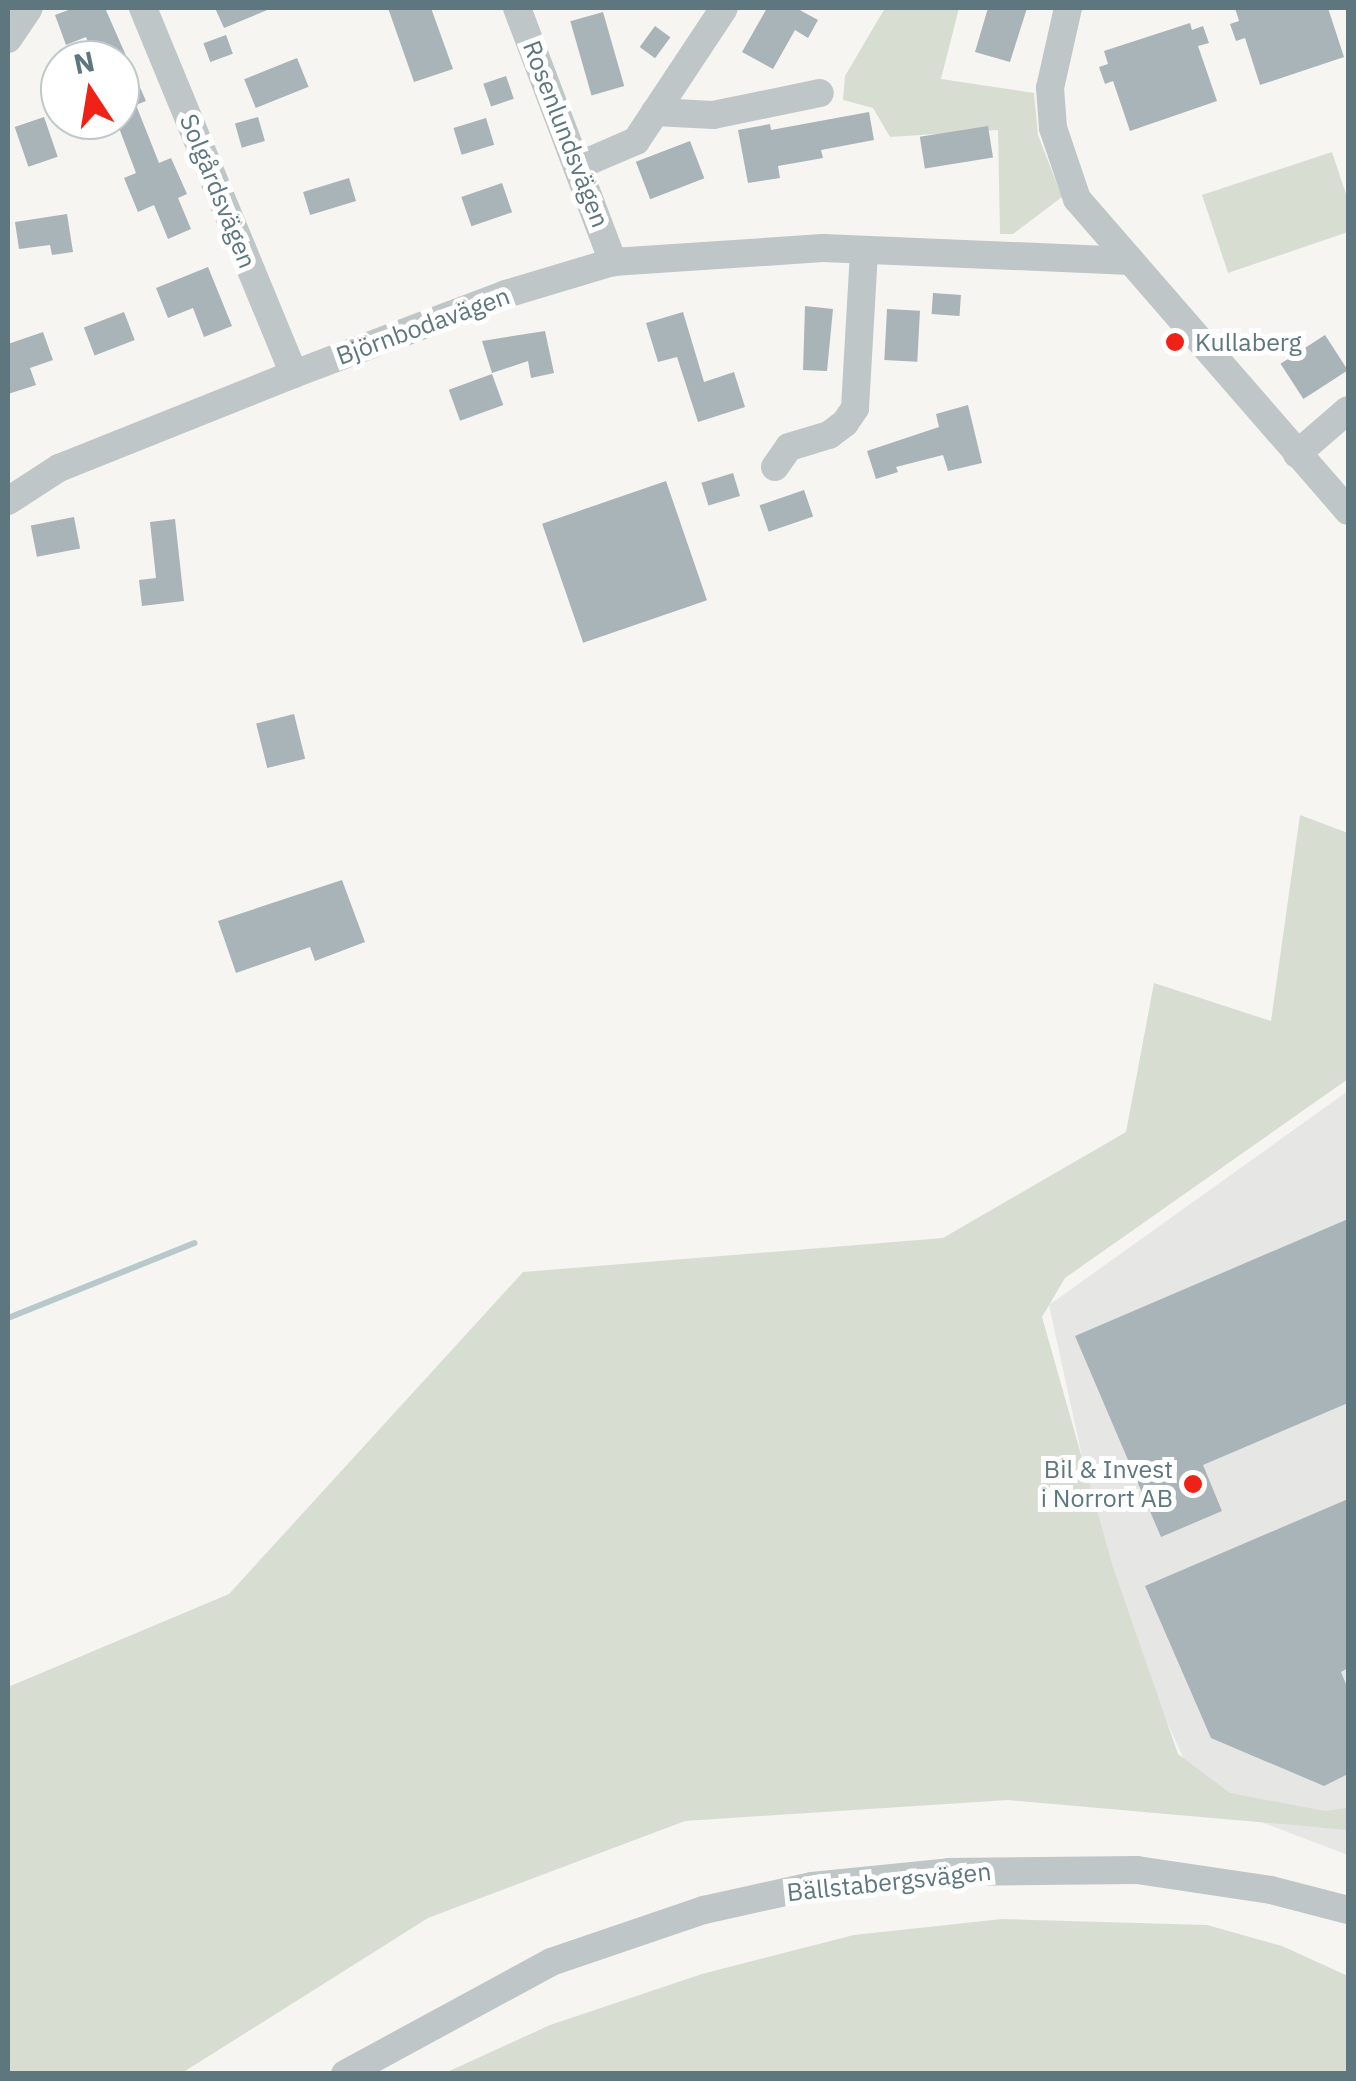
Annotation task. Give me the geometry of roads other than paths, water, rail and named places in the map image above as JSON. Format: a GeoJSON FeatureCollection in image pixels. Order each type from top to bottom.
{"type":"FeatureCollection","features":[{"type":"Feature","properties":{"kind":"street"},"geometry":{"type":"LineString","coordinates":[[8,40],[29,8]]}},
{"type":"Feature","properties":{"kind":"street","name":"Solgårdsvägen"},"geometry":{"type":"LineString","coordinates":[[143,8],[294,374]]}},
{"type":"Feature","properties":{"kind":"street","name":"Rosenlundsvägen"},"geometry":{"type":"LineString","coordinates":[[517,8],[614,262]]}},
{"type":"Feature","properties":{"kind":"street"},"geometry":{"type":"LineString","coordinates":[[580,165],[636,141],[724,8]]}},
{"type":"Feature","properties":{"kind":"street"},"geometry":{"type":"LineString","coordinates":[[1068,8],[1052,64],[1053,128],[1077,199],[1348,511]]}},
{"type":"Feature","properties":{"kind":"street"},"geometry":{"type":"LineString","coordinates":[[655,112],[712,115],[820,92]]}},
{"type":"Feature","properties":{"kind":"street","name":"Björnbodavägen"},"geometry":{"type":"LineString","coordinates":[[8,501],[59,468],[294,374],[506,294],[614,262],[823,248],[1131,260]]}},
{"type":"Feature","properties":{"kind":"street"},"geometry":{"type":"LineString","coordinates":[[774,467],[789,447],[829,435],[845,423],[855,408],[864,250]]}},
{"type":"Feature","properties":{"kind":"street"},"geometry":{"type":"LineString","coordinates":[[1297,454],[1348,410]]}},
{"type":"Feature","properties":{"kind":"street","name":"Bällstabergsvägen"},"geometry":{"type":"LineString","coordinates":[[345,2074],[551,1962],[704,1910],[812,1886],[949,1872],[1137,1870],[1271,1890],[1348,1910]]}},
{"type":"Feature","properties":{"kind":"waterway"},"geometry":{"type":"LineString","coordinates":[[8,1318],[195,1243]]}},
{"type":"Feature","properties":{"kind":"place","name":"Kullaberg"},"geometry":{"type":"Point","coordinates":[1175,342]}},
{"type":"Feature","properties":{"kind":"place","name":"Bil & Invest i Norrort AB"},"geometry":{"type":"Point","coordinates":[1193,1484]}}]}
